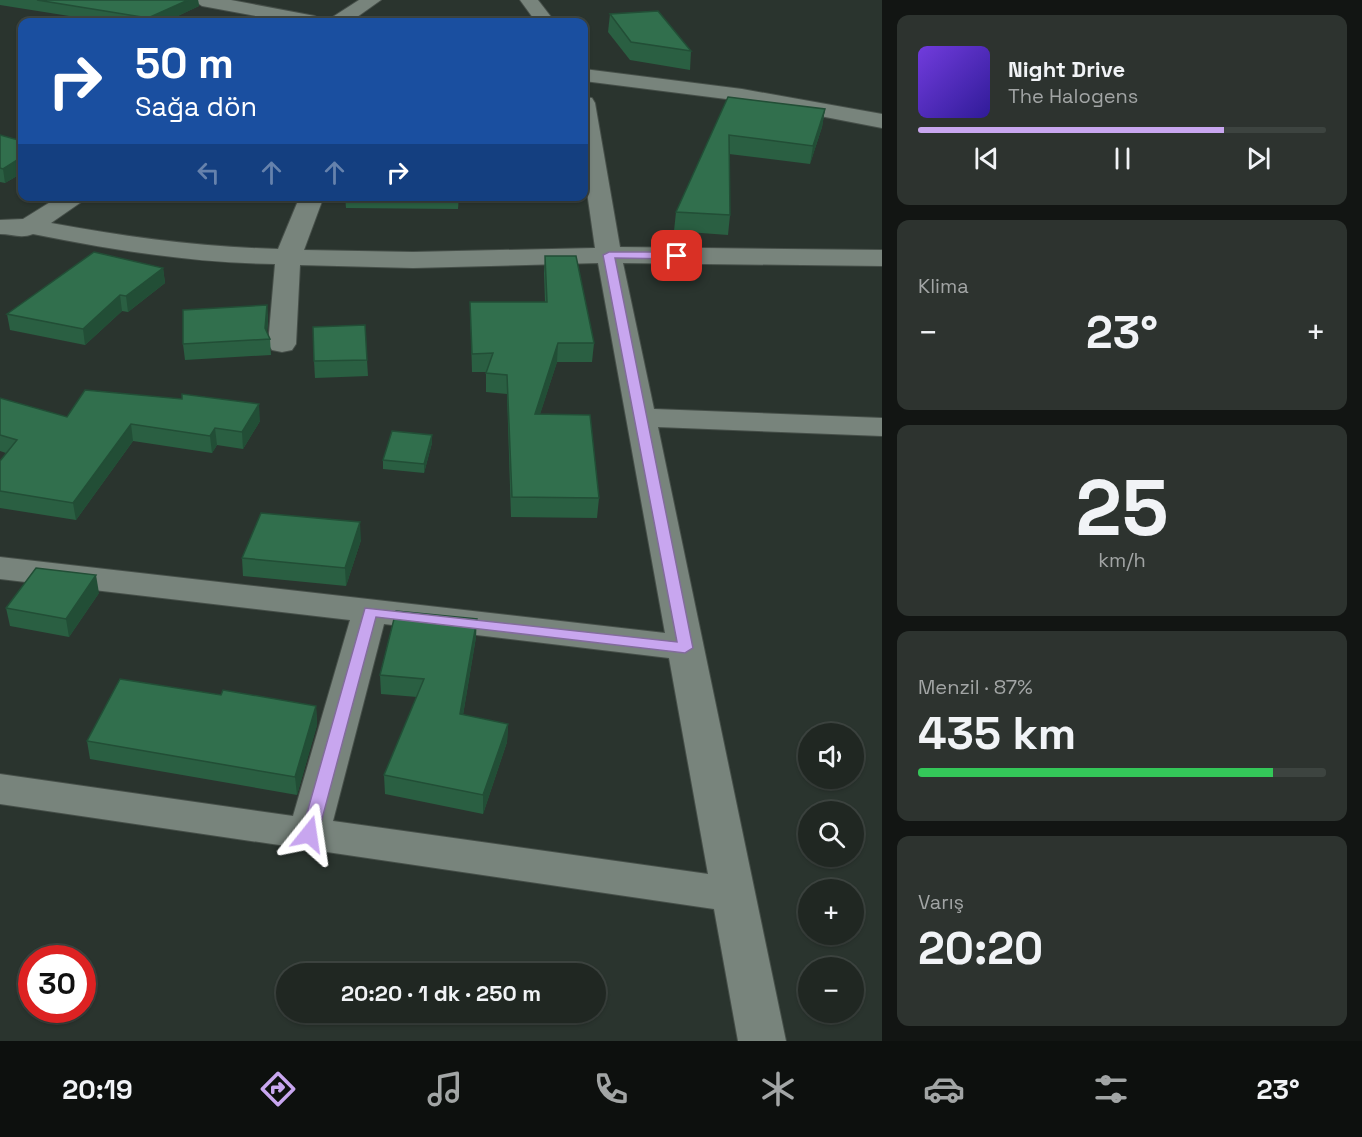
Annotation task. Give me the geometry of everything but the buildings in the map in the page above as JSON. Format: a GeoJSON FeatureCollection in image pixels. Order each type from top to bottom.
{"type":"FeatureCollection","features":[{"type":"Feature","properties":{"kind":"street"},"geometry":{"type":"LineString","coordinates":[[202,0],[294,18]]}},
{"type":"Feature","properties":{"kind":"street"},"geometry":{"type":"LineString","coordinates":[[341,18],[359,0]]}},
{"type":"Feature","properties":{"kind":"street"},"geometry":{"type":"LineString","coordinates":[[343,18],[372,0]]}},
{"type":"Feature","properties":{"kind":"street"},"geometry":{"type":"LineString","coordinates":[[530,0],[542,18]]}},
{"type":"Feature","properties":{"kind":"street"},"geometry":{"type":"LineString","coordinates":[[588,76],[742,95],[882,121]]}},
{"type":"Feature","properties":{"kind":"street"},"geometry":{"type":"LineString","coordinates":[[588,127],[609,255],[762,1041]]}},
{"type":"Feature","properties":{"kind":"street"},"geometry":{"type":"LineString","coordinates":[[0,244],[70,201]]}},
{"type":"Feature","properties":{"kind":"street"},"geometry":{"type":"LineString","coordinates":[[282,344],[288,257],[310,201]]}},
{"type":"Feature","properties":{"kind":"street"},"geometry":{"type":"LineString","coordinates":[[0,228],[29,226],[119,242],[243,256],[412,260],[609,255],[882,258]]}},
{"type":"Feature","properties":{"kind":"street"},"geometry":{"type":"LineString","coordinates":[[640,417],[882,427]]}},
{"type":"Feature","properties":{"kind":"street"},"geometry":{"type":"LineString","coordinates":[[0,568],[685,648]]}},
{"type":"Feature","properties":{"kind":"street"},"geometry":{"type":"LineString","coordinates":[[309,834],[370,611]]}},
{"type":"Feature","properties":{"kind":"street"},"geometry":{"type":"LineString","coordinates":[[0,789],[734,895]]}},
{"type":"Feature","properties":{"kind":"route"},"geometry":{"type":"LineString","coordinates":[[309,834],[370,611],[685,648],[609,255],[677,256]]}}]}
